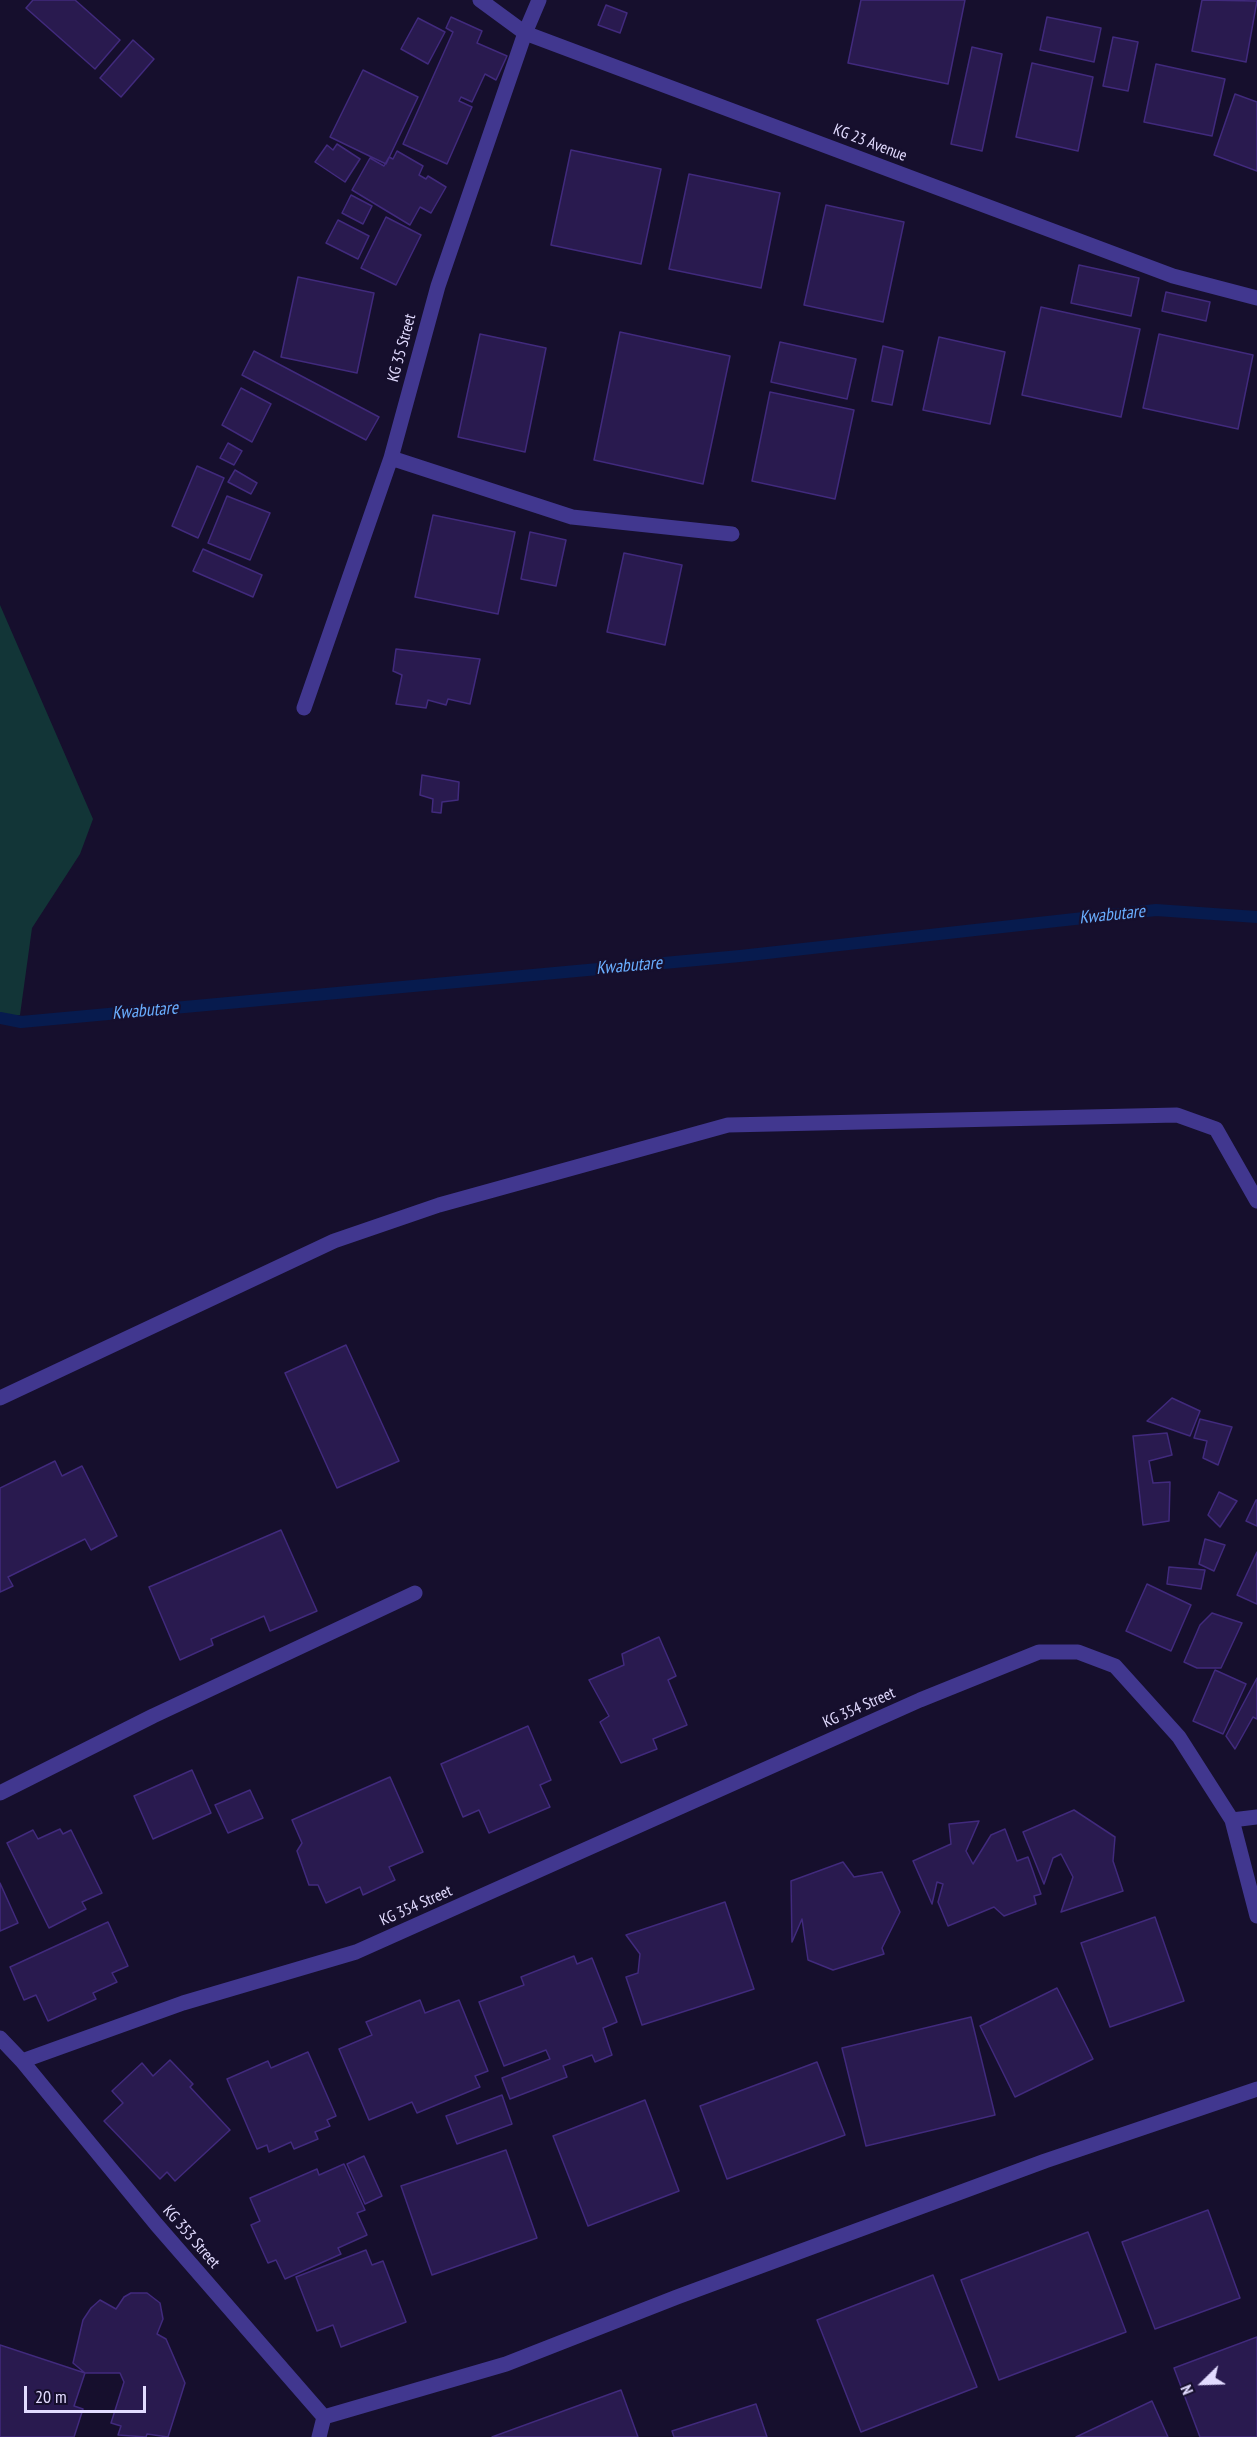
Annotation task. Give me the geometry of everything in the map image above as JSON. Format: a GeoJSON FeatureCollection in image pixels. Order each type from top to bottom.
{"type":"FeatureCollection","features":[{"type":"Feature","properties":{"kind":"street","name":"KG 23 Avenue"},"geometry":{"type":"LineString","coordinates":[[480,0],[525,33],[1173,276],[1257,298]]}},
{"type":"Feature","properties":{"kind":"street","name":"KG 35 Street"},"geometry":{"type":"LineString","coordinates":[[304,708],[391,458],[438,286],[525,33],[539,0]]}},
{"type":"Feature","properties":{"kind":"street"},"geometry":{"type":"LineString","coordinates":[[391,458],[572,517],[732,534]]}},
{"type":"Feature","properties":{"kind":"street"},"geometry":{"type":"LineString","coordinates":[[0,1398],[334,1241],[439,1205],[728,1125],[1177,1115],[1216,1129],[1257,1201]]}},
{"type":"Feature","properties":{"kind":"street"},"geometry":{"type":"LineString","coordinates":[[0,1793],[153,1716],[415,1593]]}},
{"type":"Feature","properties":{"kind":"street","name":"KG 354 Street"},"geometry":{"type":"LineString","coordinates":[[22,2061],[183,2002],[357,1953],[910,1705],[1039,1652],[1078,1652],[1115,1666],[1179,1737],[1232,1820],[1257,1916]]}},
{"type":"Feature","properties":{"kind":"street"},"geometry":{"type":"LineString","coordinates":[[1232,1820],[1257,1817]]}},
{"type":"Feature","properties":{"kind":"street","name":"KG 353 Street"},"geometry":{"type":"LineString","coordinates":[[1,2040],[22,2061],[156,2224],[324,2417]]}},
{"type":"Feature","properties":{"kind":"street"},"geometry":{"type":"LineString","coordinates":[[318,2437],[324,2417],[506,2364],[688,2293],[1045,2161],[1257,2089]]}},
{"type":"Feature","properties":{"kind":"green space"},"geometry":{"type":"Polygon","coordinates":[[[0,605],[93,819],[80,854],[32,928],[20,1015],[0,1018],[0,605]]]}},
{"type":"Feature","properties":{"kind":"building"},"geometry":{"type":"Polygon","coordinates":[[[33,0],[75,0],[120,40],[95,69],[26,8],[33,0]]]}},
{"type":"Feature","properties":{"kind":"building"},"geometry":{"type":"Polygon","coordinates":[[[861,0],[965,0],[948,84],[848,63],[861,0]]]}},
{"type":"Feature","properties":{"kind":"building"},"geometry":{"type":"Polygon","coordinates":[[[1202,0],[1257,1],[1246,62],[1192,51],[1202,0]]]}},
{"type":"Feature","properties":{"kind":"building"},"geometry":{"type":"Polygon","coordinates":[[[606,5],[627,13],[620,33],[598,25],[606,5]]]}},
{"type":"Feature","properties":{"kind":"building"},"geometry":{"type":"Polygon","coordinates":[[[451,17],[482,31],[477,43],[507,56],[496,80],[485,74],[472,102],[461,97],[459,101],[472,107],[447,164],[403,144],[453,32],[446,28],[451,17]]]}},
{"type":"Feature","properties":{"kind":"building"},"geometry":{"type":"Polygon","coordinates":[[[1047,17],[1101,28],[1094,62],[1040,50],[1047,17]]]}},
{"type":"Feature","properties":{"kind":"building"},"geometry":{"type":"Polygon","coordinates":[[[418,18],[445,32],[428,64],[401,49],[418,18]]]}},
{"type":"Feature","properties":{"kind":"building"},"geometry":{"type":"Polygon","coordinates":[[[1113,37],[1138,42],[1128,91],[1103,86],[1113,37]]]}},
{"type":"Feature","properties":{"kind":"building"},"geometry":{"type":"Polygon","coordinates":[[[133,40],[154,59],[121,97],[100,78],[133,40]]]}},
{"type":"Feature","properties":{"kind":"building"},"geometry":{"type":"Polygon","coordinates":[[[972,47],[1002,54],[982,151],[951,144],[972,47]]]}},
{"type":"Feature","properties":{"kind":"building"},"geometry":{"type":"Polygon","coordinates":[[[1032,63],[1093,77],[1078,151],[1016,137],[1032,63]]]}},
{"type":"Feature","properties":{"kind":"building"},"geometry":{"type":"Polygon","coordinates":[[[1156,64],[1225,79],[1212,136],[1144,122],[1156,64]]]}},
{"type":"Feature","properties":{"kind":"building"},"geometry":{"type":"Polygon","coordinates":[[[363,70],[418,97],[386,164],[330,137],[363,70]]]}},
{"type":"Feature","properties":{"kind":"building"},"geometry":{"type":"Polygon","coordinates":[[[1235,94],[1257,102],[1257,171],[1214,155],[1235,94]]]}},
{"type":"Feature","properties":{"kind":"building"},"geometry":{"type":"Polygon","coordinates":[[[337,144],[360,159],[345,182],[315,162],[327,145],[333,150],[337,144]]]}},
{"type":"Feature","properties":{"kind":"building"},"geometry":{"type":"Polygon","coordinates":[[[571,150],[661,169],[641,264],[551,245],[571,150]]]}},
{"type":"Feature","properties":{"kind":"building"},"geometry":{"type":"Polygon","coordinates":[[[397,151],[423,166],[419,175],[426,179],[428,176],[446,187],[431,213],[420,207],[410,225],[352,190],[370,158],[384,166],[389,157],[393,159],[397,151]]]}},
{"type":"Feature","properties":{"kind":"building"},"geometry":{"type":"Polygon","coordinates":[[[689,174],[780,193],[761,288],[669,269],[689,174]]]}},
{"type":"Feature","properties":{"kind":"building"},"geometry":{"type":"Polygon","coordinates":[[[351,195],[372,206],[363,224],[342,213],[351,195]]]}},
{"type":"Feature","properties":{"kind":"building"},"geometry":{"type":"Polygon","coordinates":[[[826,205],[904,222],[883,322],[804,305],[826,205]]]}},
{"type":"Feature","properties":{"kind":"building"},"geometry":{"type":"Polygon","coordinates":[[[386,217],[421,235],[396,285],[361,268],[386,217]]]}},
{"type":"Feature","properties":{"kind":"building"},"geometry":{"type":"Polygon","coordinates":[[[338,220],[369,236],[358,259],[326,243],[338,220]]]}},
{"type":"Feature","properties":{"kind":"building"},"geometry":{"type":"Polygon","coordinates":[[[1079,265],[1139,278],[1131,316],[1071,303],[1079,265]]]}},
{"type":"Feature","properties":{"kind":"building"},"geometry":{"type":"Polygon","coordinates":[[[298,277],[374,293],[357,373],[281,357],[298,277]]]}},
{"type":"Feature","properties":{"kind":"building"},"geometry":{"type":"Polygon","coordinates":[[[1166,292],[1210,302],[1206,321],[1162,311],[1166,292]]]}},
{"type":"Feature","properties":{"kind":"building"},"geometry":{"type":"Polygon","coordinates":[[[1041,307],[1140,329],[1121,417],[1022,395],[1041,307]]]}},
{"type":"Feature","properties":{"kind":"building"},"geometry":{"type":"Polygon","coordinates":[[[620,332],[730,356],[703,484],[594,460],[620,332]]]}},
{"type":"Feature","properties":{"kind":"building"},"geometry":{"type":"Polygon","coordinates":[[[480,334],[546,348],[525,452],[458,437],[480,334]]]}},
{"type":"Feature","properties":{"kind":"building"},"geometry":{"type":"Polygon","coordinates":[[[1159,334],[1253,355],[1238,429],[1143,408],[1159,334]]]}},
{"type":"Feature","properties":{"kind":"building"},"geometry":{"type":"Polygon","coordinates":[[[939,337],[1005,352],[990,424],[923,410],[939,337]]]}},
{"type":"Feature","properties":{"kind":"building"},"geometry":{"type":"Polygon","coordinates":[[[780,342],[856,359],[847,399],[771,382],[780,342]]]}},
{"type":"Feature","properties":{"kind":"building"},"geometry":{"type":"Polygon","coordinates":[[[883,346],[903,351],[892,405],[872,401],[883,346]]]}},
{"type":"Feature","properties":{"kind":"building"},"geometry":{"type":"Polygon","coordinates":[[[254,351],[379,417],[366,440],[242,375],[254,351]]]}},
{"type":"Feature","properties":{"kind":"building"},"geometry":{"type":"Polygon","coordinates":[[[241,388],[271,404],[252,442],[222,425],[241,388]]]}},
{"type":"Feature","properties":{"kind":"building"},"geometry":{"type":"Polygon","coordinates":[[[770,392],[854,410],[835,499],[752,481],[770,392]]]}},
{"type":"Feature","properties":{"kind":"building"},"geometry":{"type":"Polygon","coordinates":[[[228,443],[242,451],[234,465],[220,458],[228,443]]]}},
{"type":"Feature","properties":{"kind":"building"},"geometry":{"type":"Polygon","coordinates":[[[197,466],[224,478],[198,538],[172,526],[197,466]]]}},
{"type":"Feature","properties":{"kind":"building"},"geometry":{"type":"Polygon","coordinates":[[[235,470],[257,483],[251,494],[228,482],[235,470]]]}},
{"type":"Feature","properties":{"kind":"building"},"geometry":{"type":"Polygon","coordinates":[[[227,496],[270,513],[250,560],[208,543],[227,496]]]}},
{"type":"Feature","properties":{"kind":"building"},"geometry":{"type":"Polygon","coordinates":[[[433,515],[515,532],[498,614],[415,597],[433,515]]]}},
{"type":"Feature","properties":{"kind":"building"},"geometry":{"type":"Polygon","coordinates":[[[530,532],[566,540],[556,586],[521,579],[530,532]]]}},
{"type":"Feature","properties":{"kind":"building"},"geometry":{"type":"Polygon","coordinates":[[[203,549],[262,575],[253,597],[193,571],[203,549]]]}},
{"type":"Feature","properties":{"kind":"building"},"geometry":{"type":"Polygon","coordinates":[[[624,553],[682,565],[665,645],[607,632],[624,553]]]}},
{"type":"Feature","properties":{"kind":"building"},"geometry":{"type":"Polygon","coordinates":[[[396,649],[480,659],[470,704],[448,699],[446,705],[428,700],[426,708],[396,704],[402,675],[393,671],[396,649]]]}},
{"type":"Feature","properties":{"kind":"building"},"geometry":{"type":"Polygon","coordinates":[[[422,775],[459,782],[458,800],[442,802],[441,813],[432,812],[433,799],[420,795],[422,775]]]}},
{"type":"Feature","properties":{"kind":"building"},"geometry":{"type":"Polygon","coordinates":[[[346,1345],[399,1461],[337,1488],[285,1373],[346,1345]]]}},
{"type":"Feature","properties":{"kind":"building"},"geometry":{"type":"Polygon","coordinates":[[[1172,1398],[1200,1411],[1190,1436],[1147,1421],[1172,1398]]]}},
{"type":"Feature","properties":{"kind":"building"},"geometry":{"type":"Polygon","coordinates":[[[1200,1419],[1232,1427],[1218,1465],[1203,1458],[1207,1441],[1194,1438],[1200,1419]]]}},
{"type":"Feature","properties":{"kind":"building"},"geometry":{"type":"Polygon","coordinates":[[[1167,1433],[1172,1455],[1149,1461],[1153,1483],[1170,1482],[1169,1521],[1143,1525],[1133,1436],[1167,1433]]]}},
{"type":"Feature","properties":{"kind":"building"},"geometry":{"type":"Polygon","coordinates":[[[55,1461],[62,1476],[82,1466],[117,1536],[91,1550],[85,1539],[8,1577],[13,1586],[0,1592],[0,1488],[55,1461]]]}},
{"type":"Feature","properties":{"kind":"building"},"geometry":{"type":"Polygon","coordinates":[[[1219,1492],[1237,1501],[1220,1527],[1208,1515],[1219,1492]]]}},
{"type":"Feature","properties":{"kind":"building"},"geometry":{"type":"Polygon","coordinates":[[[1257,1500],[1257,1526],[1246,1521],[1257,1500]]]}},
{"type":"Feature","properties":{"kind":"building"},"geometry":{"type":"Polygon","coordinates":[[[281,1530],[317,1611],[270,1631],[264,1616],[211,1639],[213,1645],[180,1660],[149,1587],[281,1530]]]}},
{"type":"Feature","properties":{"kind":"building"},"geometry":{"type":"Polygon","coordinates":[[[1205,1539],[1225,1545],[1214,1571],[1199,1564],[1205,1539]]]}},
{"type":"Feature","properties":{"kind":"building"},"geometry":{"type":"Polygon","coordinates":[[[1257,1552],[1257,1604],[1237,1595],[1257,1552]]]}},
{"type":"Feature","properties":{"kind":"building"},"geometry":{"type":"Polygon","coordinates":[[[1169,1567],[1205,1570],[1201,1589],[1167,1584],[1169,1567]]]}},
{"type":"Feature","properties":{"kind":"building"},"geometry":{"type":"Polygon","coordinates":[[[1147,1584],[1191,1605],[1171,1651],[1126,1631],[1147,1584]]]}},
{"type":"Feature","properties":{"kind":"building"},"geometry":{"type":"Polygon","coordinates":[[[1212,1613],[1242,1623],[1221,1668],[1197,1668],[1184,1662],[1200,1625],[1212,1613]]]}},
{"type":"Feature","properties":{"kind":"building"},"geometry":{"type":"Polygon","coordinates":[[[659,1637],[676,1676],[668,1680],[687,1725],[653,1739],[657,1749],[621,1763],[600,1722],[609,1716],[589,1680],[624,1665],[622,1654],[659,1637]]]}},
{"type":"Feature","properties":{"kind":"building"},"geometry":{"type":"Polygon","coordinates":[[[1215,1670],[1246,1684],[1223,1734],[1193,1721],[1215,1670]]]}},
{"type":"Feature","properties":{"kind":"building"},"geometry":{"type":"Polygon","coordinates":[[[1257,1678],[1257,1719],[1253,1717],[1235,1749],[1226,1736],[1257,1678]]]}},
{"type":"Feature","properties":{"kind":"building"},"geometry":{"type":"Polygon","coordinates":[[[528,1726],[551,1780],[540,1785],[550,1807],[489,1833],[479,1810],[463,1817],[441,1764],[528,1726]]]}},
{"type":"Feature","properties":{"kind":"building"},"geometry":{"type":"Polygon","coordinates":[[[192,1770],[211,1813],[153,1839],[134,1796],[192,1770]]]}},
{"type":"Feature","properties":{"kind":"building"},"geometry":{"type":"Polygon","coordinates":[[[390,1777],[423,1852],[389,1867],[395,1880],[363,1895],[360,1887],[326,1903],[318,1885],[309,1885],[297,1851],[302,1843],[292,1820],[390,1777]]]}},
{"type":"Feature","properties":{"kind":"building"},"geometry":{"type":"Polygon","coordinates":[[[250,1790],[263,1818],[228,1833],[215,1805],[250,1790]]]}},
{"type":"Feature","properties":{"kind":"building"},"geometry":{"type":"Polygon","coordinates":[[[1074,1810],[1115,1837],[1113,1861],[1123,1891],[1061,1912],[1073,1877],[1061,1854],[1053,1858],[1044,1884],[1023,1832],[1074,1810]]]}},
{"type":"Feature","properties":{"kind":"building"},"geometry":{"type":"Polygon","coordinates":[[[979,1821],[966,1851],[973,1864],[991,1835],[1005,1829],[1017,1861],[1028,1857],[1041,1894],[1034,1896],[1036,1904],[1004,1916],[994,1907],[948,1926],[938,1902],[943,1884],[937,1882],[932,1904],[913,1861],[951,1844],[949,1824],[979,1821]]]}},
{"type":"Feature","properties":{"kind":"building"},"geometry":{"type":"Polygon","coordinates":[[[60,1829],[63,1834],[71,1830],[102,1893],[82,1902],[86,1909],[49,1928],[7,1843],[33,1830],[38,1839],[60,1829]]]}},
{"type":"Feature","properties":{"kind":"building"},"geometry":{"type":"Polygon","coordinates":[[[843,1862],[854,1877],[882,1872],[900,1912],[882,1948],[884,1954],[833,1970],[808,1960],[802,1919],[792,1942],[791,1881],[843,1862]]]}},
{"type":"Feature","properties":{"kind":"building"},"geometry":{"type":"Polygon","coordinates":[[[0,1883],[18,1923],[0,1931],[0,1883]]]}},
{"type":"Feature","properties":{"kind":"building"},"geometry":{"type":"Polygon","coordinates":[[[725,1902],[754,1989],[642,2025],[626,1977],[638,1973],[640,1954],[626,1935],[725,1902]]]}},
{"type":"Feature","properties":{"kind":"building"},"geometry":{"type":"Polygon","coordinates":[[[1155,1917],[1184,2001],[1110,2027],[1081,1943],[1155,1917]]]}},
{"type":"Feature","properties":{"kind":"building"},"geometry":{"type":"Polygon","coordinates":[[[108,1922],[128,1966],[112,1973],[117,1982],[93,1993],[96,1999],[48,2021],[36,1995],[24,2000],[10,1967],[108,1922]]]}},
{"type":"Feature","properties":{"kind":"building"},"geometry":{"type":"Polygon","coordinates":[[[574,1956],[577,1964],[592,1958],[617,2022],[603,2028],[612,2055],[595,2062],[592,2055],[563,2066],[567,2077],[510,2099],[502,2078],[550,2059],[546,2050],[504,2066],[479,2002],[524,1985],[521,1977],[574,1956]]]}},
{"type":"Feature","properties":{"kind":"building"},"geometry":{"type":"Polygon","coordinates":[[[1057,1988],[1093,2059],[1015,2097],[980,2026],[1057,1988]]]}},
{"type":"Feature","properties":{"kind":"building"},"geometry":{"type":"Polygon","coordinates":[[[420,2000],[425,2013],[459,2000],[488,2071],[475,2076],[480,2087],[417,2113],[412,2102],[369,2120],[339,2049],[372,2035],[366,2022],[420,2000]]]}},
{"type":"Feature","properties":{"kind":"building"},"geometry":{"type":"Polygon","coordinates":[[[971,2017],[995,2115],[866,2146],[842,2048],[971,2017]]]}},
{"type":"Feature","properties":{"kind":"building"},"geometry":{"type":"Polygon","coordinates":[[[308,2052],[336,2116],[327,2120],[330,2126],[315,2132],[318,2139],[294,2149],[291,2142],[269,2152],[267,2145],[257,2149],[227,2079],[268,2061],[271,2068],[308,2052]]]}},
{"type":"Feature","properties":{"kind":"building"},"geometry":{"type":"Polygon","coordinates":[[[170,2060],[193,2084],[190,2087],[230,2130],[175,2181],[167,2172],[160,2179],[104,2121],[123,2103],[112,2091],[142,2063],[153,2076],[170,2060]]]}},
{"type":"Feature","properties":{"kind":"building"},"geometry":{"type":"Polygon","coordinates":[[[817,2062],[845,2135],[727,2179],[700,2106],[817,2062]]]}},
{"type":"Feature","properties":{"kind":"building"},"geometry":{"type":"Polygon","coordinates":[[[502,2095],[512,2124],[457,2144],[446,2116],[502,2095]]]}},
{"type":"Feature","properties":{"kind":"building"},"geometry":{"type":"Polygon","coordinates":[[[645,2100],[679,2191],[588,2226],[553,2136],[645,2100]]]}},
{"type":"Feature","properties":{"kind":"building"},"geometry":{"type":"Polygon","coordinates":[[[506,2150],[537,2238],[432,2275],[401,2186],[506,2150]]]}},
{"type":"Feature","properties":{"kind":"building"},"geometry":{"type":"Polygon","coordinates":[[[364,2156],[382,2196],[365,2204],[347,2164],[364,2156]]]}},
{"type":"Feature","properties":{"kind":"building"},"geometry":{"type":"Polygon","coordinates":[[[344,2164],[365,2210],[357,2213],[367,2235],[338,2248],[341,2254],[285,2279],[276,2260],[268,2263],[251,2225],[260,2221],[250,2198],[317,2169],[319,2175],[344,2164]]]}},
{"type":"Feature","properties":{"kind":"building"},"geometry":{"type":"Polygon","coordinates":[[[1208,2210],[1240,2298],[1155,2329],[1122,2242],[1208,2210]]]}},
{"type":"Feature","properties":{"kind":"building"},"geometry":{"type":"Polygon","coordinates":[[[1088,2232],[1126,2332],[999,2380],[961,2280],[1088,2232]]]}},
{"type":"Feature","properties":{"kind":"building"},"geometry":{"type":"Polygon","coordinates":[[[366,2250],[372,2265],[383,2261],[406,2322],[341,2347],[333,2325],[317,2331],[296,2277],[366,2250]]]}},
{"type":"Feature","properties":{"kind":"building"},"geometry":{"type":"Polygon","coordinates":[[[933,2275],[977,2387],[861,2432],[817,2320],[933,2275]]]}},
{"type":"Feature","properties":{"kind":"building"},"geometry":{"type":"Polygon","coordinates":[[[131,2293],[147,2293],[160,2303],[163,2319],[157,2334],[166,2339],[185,2383],[168,2437],[147,2434],[146,2437],[118,2435],[121,2426],[111,2423],[124,2382],[120,2373],[85,2373],[73,2363],[83,2320],[91,2308],[100,2300],[116,2309],[124,2297],[131,2293]]]}},
{"type":"Feature","properties":{"kind":"building"},"geometry":{"type":"Polygon","coordinates":[[[1257,2337],[1257,2437],[1200,2437],[1174,2368],[1257,2337]]]}},
{"type":"Feature","properties":{"kind":"building"},"geometry":{"type":"Polygon","coordinates":[[[0,2345],[85,2373],[74,2406],[83,2409],[74,2437],[0,2437],[0,2345]]]}},
{"type":"Feature","properties":{"kind":"building"},"geometry":{"type":"Polygon","coordinates":[[[621,2390],[638,2437],[492,2437],[621,2390]]]}},
{"type":"Feature","properties":{"kind":"building"},"geometry":{"type":"Polygon","coordinates":[[[1152,2401],[1168,2437],[1076,2437],[1152,2401]]]}},
{"type":"Feature","properties":{"kind":"building"},"geometry":{"type":"Polygon","coordinates":[[[756,2404],[767,2437],[674,2437],[672,2431],[756,2404]]]}},
{"type":"Feature","properties":{"kind":"waterway","name":"Kwabutare"},"geometry":{"type":"LineString","coordinates":[[0,1018],[21,1022],[740,956],[1156,910],[1257,917]]}}]}
